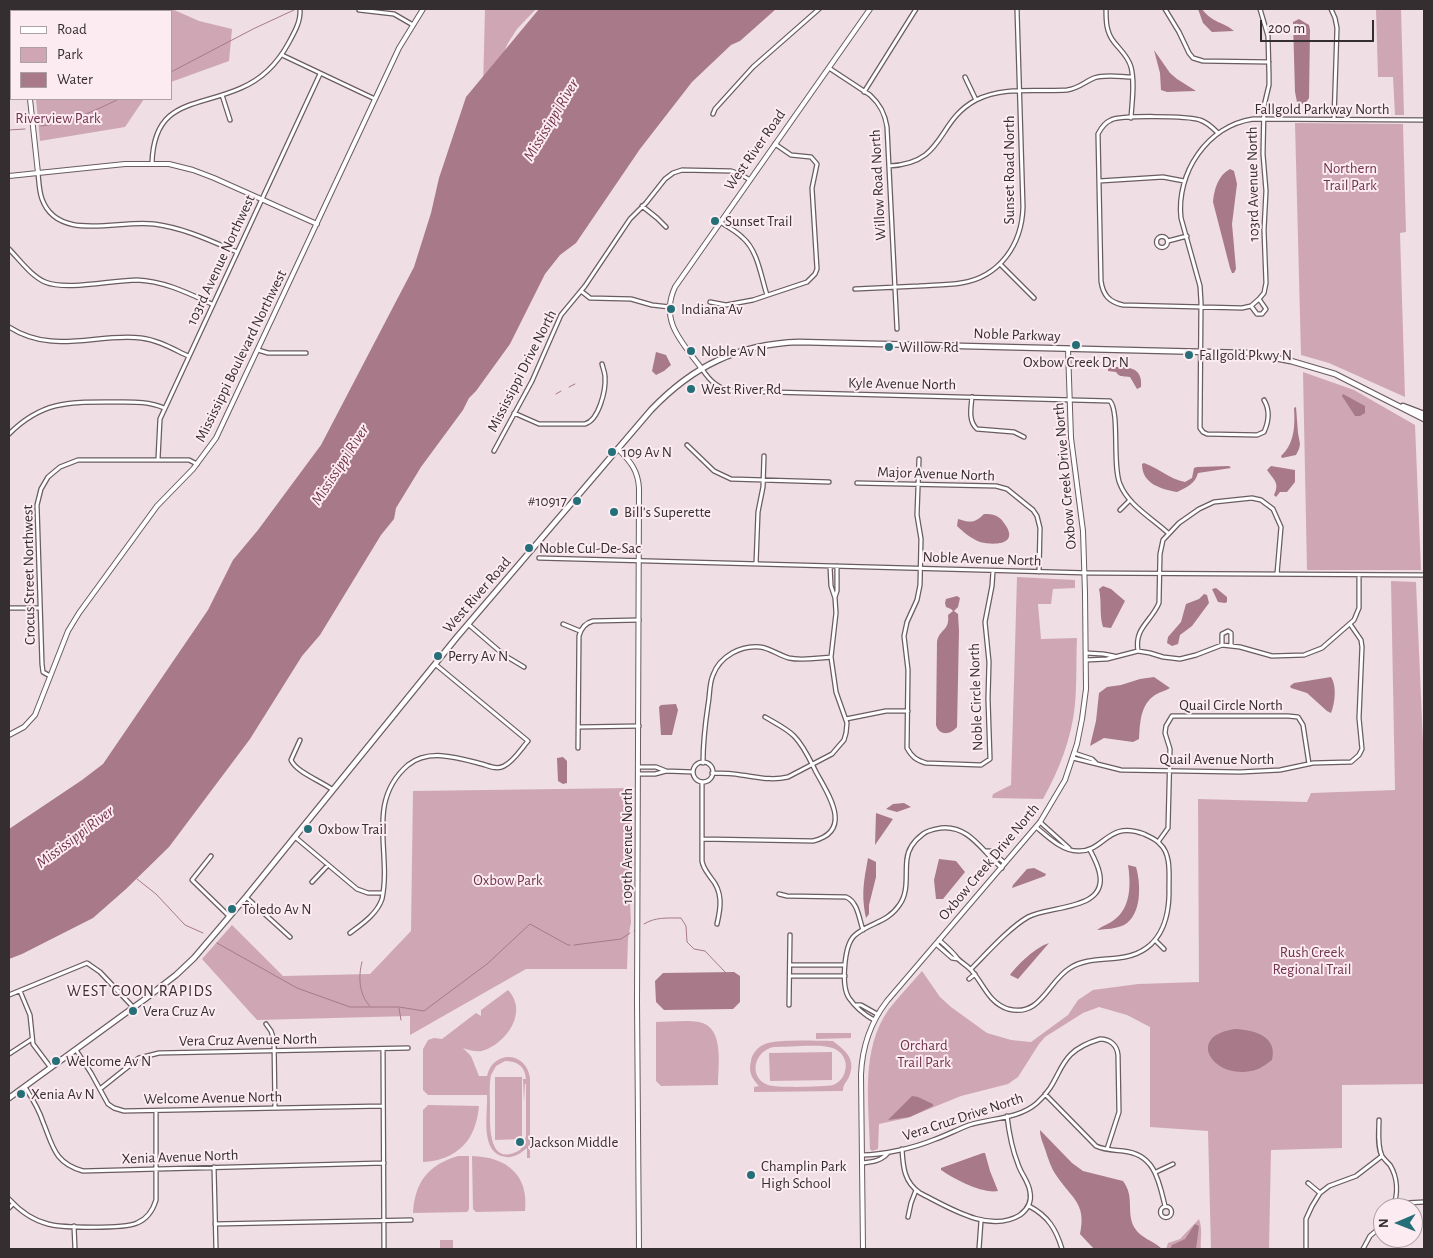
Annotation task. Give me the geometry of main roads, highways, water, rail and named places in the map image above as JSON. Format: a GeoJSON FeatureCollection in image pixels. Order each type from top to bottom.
{"type":"FeatureCollection","features":[{"type":"Feature","properties":{"kind":"main road","name":"Noble Parkway"},"geometry":{"type":"LineString","coordinates":[[702,369],[730,354],[754,347],[787,342],[1256,354],[1299,363],[1335,374],[1388,400],[1424,414]]}},
{"type":"Feature","properties":{"kind":"main road","name":"West River Road"},"geometry":{"type":"LineString","coordinates":[[9,1098],[134,1007],[181,970],[246,897],[468,624],[652,410],[666,396],[702,369]]}},
{"type":"Feature","properties":{"kind":"main road","name":"Noble Parkway"},"geometry":{"type":"LineString","coordinates":[[1388,400],[1424,419]]}},
{"type":"Feature","properties":{"kind":"water","name":"Mississippi River"},"geometry":{"type":"Polygon","coordinates":[[[539,9],[776,9],[740,41],[731,45],[692,82],[640,149],[576,243],[560,255],[545,274],[510,344],[469,398],[463,410],[421,467],[396,508],[394,519],[381,535],[320,635],[302,656],[250,739],[169,847],[93,918],[9,959],[9,829],[103,764],[208,610],[233,560],[258,530],[321,445],[414,267],[431,213],[439,178],[466,97],[539,9]]]}},
{"type":"Feature","properties":{"kind":"water"},"geometry":{"type":"Polygon","coordinates":[[[1198,9],[1202,9],[1214,20],[1234,31],[1212,32],[1203,23],[1198,9]]]}},
{"type":"Feature","properties":{"kind":"water"},"geometry":{"type":"Polygon","coordinates":[[[1299,19],[1309,25],[1310,30],[1309,98],[1302,104],[1297,102],[1295,92],[1293,22],[1299,19]]]}},
{"type":"Feature","properties":{"kind":"water"},"geometry":{"type":"Polygon","coordinates":[[[1154,50],[1170,73],[1196,91],[1167,92],[1161,90],[1160,73],[1154,50]]]}},
{"type":"Feature","properties":{"kind":"water"},"geometry":{"type":"Polygon","coordinates":[[[1230,169],[1234,171],[1237,184],[1232,224],[1236,269],[1234,273],[1232,273],[1230,268],[1213,202],[1217,183],[1222,175],[1230,169]]]}},
{"type":"Feature","properties":{"kind":"water"},"geometry":{"type":"Polygon","coordinates":[[[656,352],[666,355],[671,365],[656,375],[652,371],[656,352]]]}},
{"type":"Feature","properties":{"kind":"water"},"geometry":{"type":"Polygon","coordinates":[[[1110,367],[1127,368],[1136,371],[1141,380],[1141,387],[1137,389],[1130,377],[1108,371],[1110,367]]]}},
{"type":"Feature","properties":{"kind":"water"},"geometry":{"type":"Polygon","coordinates":[[[1343,394],[1365,406],[1365,413],[1355,416],[1342,396],[1343,394]]]}},
{"type":"Feature","properties":{"kind":"water"},"geometry":{"type":"Polygon","coordinates":[[[1296,407],[1299,449],[1296,455],[1282,458],[1281,456],[1292,440],[1294,408],[1296,407]]]}},
{"type":"Feature","properties":{"kind":"water"},"geometry":{"type":"Polygon","coordinates":[[[1144,463],[1185,482],[1192,478],[1194,468],[1197,467],[1229,466],[1231,468],[1198,473],[1193,483],[1177,492],[1159,487],[1149,481],[1143,471],[1142,464],[1144,463]]]}},
{"type":"Feature","properties":{"kind":"water"},"geometry":{"type":"Polygon","coordinates":[[[1271,466],[1295,470],[1295,482],[1287,492],[1280,492],[1276,497],[1274,495],[1276,484],[1267,470],[1271,466]]]}},
{"type":"Feature","properties":{"kind":"water"},"geometry":{"type":"Polygon","coordinates":[[[984,514],[996,516],[1002,520],[1008,530],[1008,539],[1004,542],[993,544],[980,542],[957,526],[958,519],[972,521],[984,514]]]}},
{"type":"Feature","properties":{"kind":"water"},"geometry":{"type":"Polygon","coordinates":[[[1103,586],[1111,589],[1125,601],[1111,628],[1103,627],[1102,622],[1099,589],[1103,586]]]}},
{"type":"Feature","properties":{"kind":"water"},"geometry":{"type":"Polygon","coordinates":[[[1216,588],[1227,597],[1227,602],[1218,602],[1212,589],[1216,588]]]}},
{"type":"Feature","properties":{"kind":"water"},"geometry":{"type":"Polygon","coordinates":[[[1204,594],[1207,595],[1209,603],[1192,626],[1180,635],[1178,644],[1172,646],[1167,643],[1168,637],[1181,622],[1186,604],[1199,599],[1204,594]]]}},
{"type":"Feature","properties":{"kind":"water"},"geometry":{"type":"Polygon","coordinates":[[[957,596],[960,598],[958,607],[954,611],[958,614],[959,631],[957,727],[952,732],[942,733],[936,725],[937,642],[946,627],[948,615],[953,611],[946,607],[946,599],[957,596]]]}},
{"type":"Feature","properties":{"kind":"water"},"geometry":{"type":"Polygon","coordinates":[[[1154,677],[1170,688],[1155,695],[1146,704],[1142,715],[1139,739],[1133,742],[1104,738],[1090,746],[1096,721],[1099,693],[1107,687],[1154,677]]]}},
{"type":"Feature","properties":{"kind":"water"},"geometry":{"type":"Polygon","coordinates":[[[1331,677],[1335,695],[1331,713],[1307,693],[1290,686],[1294,683],[1331,677]]]}},
{"type":"Feature","properties":{"kind":"water"},"geometry":{"type":"Polygon","coordinates":[[[676,704],[678,710],[672,735],[661,735],[659,707],[661,705],[676,704]]]}},
{"type":"Feature","properties":{"kind":"water"},"geometry":{"type":"Polygon","coordinates":[[[563,757],[567,761],[567,783],[563,784],[558,781],[557,758],[563,757]]]}},
{"type":"Feature","properties":{"kind":"water"},"geometry":{"type":"Polygon","coordinates":[[[904,803],[911,807],[897,812],[886,809],[893,804],[904,803]]]}},
{"type":"Feature","properties":{"kind":"water"},"geometry":{"type":"Polygon","coordinates":[[[876,813],[893,819],[875,845],[876,813]]]}},
{"type":"Feature","properties":{"kind":"water"},"geometry":{"type":"Polygon","coordinates":[[[868,858],[876,862],[876,877],[869,905],[869,914],[866,918],[863,894],[868,858]]]}},
{"type":"Feature","properties":{"kind":"water"},"geometry":{"type":"Polygon","coordinates":[[[939,859],[956,861],[965,872],[943,899],[936,899],[934,880],[939,859]]]}},
{"type":"Feature","properties":{"kind":"water"},"geometry":{"type":"Polygon","coordinates":[[[1128,865],[1136,867],[1139,882],[1139,899],[1134,914],[1124,925],[1111,929],[1097,930],[1114,920],[1124,909],[1129,888],[1128,865]]]}},
{"type":"Feature","properties":{"kind":"water"},"geometry":{"type":"Polygon","coordinates":[[[1034,868],[1046,874],[1045,876],[1012,888],[1027,869],[1034,868]]]}},
{"type":"Feature","properties":{"kind":"water"},"geometry":{"type":"Polygon","coordinates":[[[1049,943],[1018,979],[1010,975],[1028,956],[1049,943]]]}},
{"type":"Feature","properties":{"kind":"water"},"geometry":{"type":"Polygon","coordinates":[[[734,972],[740,976],[740,1002],[733,1009],[664,1010],[656,1002],[655,981],[663,973],[734,972]]]}},
{"type":"Feature","properties":{"kind":"water"},"geometry":{"type":"Polygon","coordinates":[[[1236,1029],[1257,1033],[1268,1040],[1273,1052],[1272,1060],[1257,1070],[1237,1072],[1225,1069],[1216,1063],[1210,1055],[1208,1047],[1211,1039],[1220,1033],[1236,1029]]]}},
{"type":"Feature","properties":{"kind":"water"},"geometry":{"type":"Polygon","coordinates":[[[912,1096],[933,1104],[933,1106],[910,1117],[888,1120],[912,1096]]]}},
{"type":"Feature","properties":{"kind":"water"},"geometry":{"type":"Polygon","coordinates":[[[1040,1130],[1072,1163],[1083,1171],[1123,1181],[1129,1193],[1134,1227],[1140,1234],[1162,1249],[1094,1249],[1080,1234],[1082,1224],[1079,1208],[1048,1159],[1040,1130]]]}},
{"type":"Feature","properties":{"kind":"water"},"geometry":{"type":"Polygon","coordinates":[[[985,1153],[998,1191],[976,1188],[941,1170],[941,1168],[985,1153]]]}},
{"type":"Feature","properties":{"kind":"water"},"geometry":{"type":"Polygon","coordinates":[[[1195,1224],[1199,1226],[1196,1249],[1170,1249],[1172,1245],[1185,1239],[1195,1224]]]}},
{"type":"Feature","properties":{"kind":"waterway"},"geometry":{"type":"LineString","coordinates":[[172,71],[294,10]]}},
{"type":"Feature","properties":{"kind":"waterway"},"geometry":{"type":"LineString","coordinates":[[41,126],[71,119],[117,100]]}},
{"type":"Feature","properties":{"kind":"waterway"},"geometry":{"type":"LineString","coordinates":[[9,130],[25,129]]}},
{"type":"Feature","properties":{"kind":"waterway"},"geometry":{"type":"LineString","coordinates":[[569,387],[575,384]]}},
{"type":"Feature","properties":{"kind":"waterway"},"geometry":{"type":"LineString","coordinates":[[556,394],[561,391]]}},
{"type":"Feature","properties":{"kind":"waterway"},"geometry":{"type":"LineString","coordinates":[[137,879],[156,894],[185,925],[203,933]]}},
{"type":"Feature","properties":{"kind":"waterway"},"geometry":{"type":"LineString","coordinates":[[644,924],[657,919],[681,918],[686,926],[687,942],[694,949],[705,951],[726,973]]}},
{"type":"Feature","properties":{"kind":"waterway"},"geometry":{"type":"LineString","coordinates":[[217,943],[297,988],[350,1007],[399,1007],[424,1011],[487,964],[530,924],[570,945]]}},
{"type":"Feature","properties":{"kind":"waterway"},"geometry":{"type":"LineString","coordinates":[[574,945],[621,939],[630,933]]}},
{"type":"Feature","properties":{"kind":"waterway"},"geometry":{"type":"LineString","coordinates":[[362,962],[360,986],[366,1002],[370,1006]]}},
{"type":"Feature","properties":{"kind":"waterway"},"geometry":{"type":"LineString","coordinates":[[399,1008],[401,1020]]}},
{"type":"Feature","properties":{"kind":"place","name":"Sunset Trail"},"geometry":{"type":"Point","coordinates":[715,221]}},
{"type":"Feature","properties":{"kind":"place","name":"Indiana Av"},"geometry":{"type":"Point","coordinates":[671,309]}},
{"type":"Feature","properties":{"kind":"place","name":"Oxbow Creek Dr N"},"geometry":{"type":"Point","coordinates":[1076,345]}},
{"type":"Feature","properties":{"kind":"place","name":"Willow Rd"},"geometry":{"type":"Point","coordinates":[889,347]}},
{"type":"Feature","properties":{"kind":"place","name":"Noble Av N"},"geometry":{"type":"Point","coordinates":[691,351]}},
{"type":"Feature","properties":{"kind":"place","name":"Fallgold Pkwy N"},"geometry":{"type":"Point","coordinates":[1189,355]}},
{"type":"Feature","properties":{"kind":"place","name":"West River Rd"},"geometry":{"type":"Point","coordinates":[691,389]}},
{"type":"Feature","properties":{"kind":"place","name":"109 Av N"},"geometry":{"type":"Point","coordinates":[612,452]}},
{"type":"Feature","properties":{"kind":"place","name":"#10917"},"geometry":{"type":"Point","coordinates":[577,501]}},
{"type":"Feature","properties":{"kind":"place","name":"Bill's Superette"},"geometry":{"type":"Point","coordinates":[614,512]}},
{"type":"Feature","properties":{"kind":"place","name":"Noble Cul-De-Sac"},"geometry":{"type":"Point","coordinates":[529,548]}},
{"type":"Feature","properties":{"kind":"place","name":"Perry Av N"},"geometry":{"type":"Point","coordinates":[438,656]}},
{"type":"Feature","properties":{"kind":"place","name":"Oxbow Trail"},"geometry":{"type":"Point","coordinates":[308,829]}},
{"type":"Feature","properties":{"kind":"place","name":"Toledo Av N"},"geometry":{"type":"Point","coordinates":[232,909]}},
{"type":"Feature","properties":{"kind":"place","name":"Vera Cruz Av"},"geometry":{"type":"Point","coordinates":[133,1011]}},
{"type":"Feature","properties":{"kind":"place","name":"Welcome Av N"},"geometry":{"type":"Point","coordinates":[56,1061]}},
{"type":"Feature","properties":{"kind":"place","name":"Xenia Av N"},"geometry":{"type":"Point","coordinates":[21,1094]}},
{"type":"Feature","properties":{"kind":"place","name":"Jackson Middle"},"geometry":{"type":"Point","coordinates":[520,1142]}},
{"type":"Feature","properties":{"kind":"place","name":"Champlin Park High School"},"geometry":{"type":"Point","coordinates":[751,1175]}},
{"type":"Feature","properties":{"kind":"district","name":"WEST COON RAPIDS"},"geometry":{"type":"Point","coordinates":[140,991]}},
{"type":"Feature","properties":{"kind":"park label","name":"Riverview Park"},"geometry":{"type":"Point","coordinates":[58,118]}},
{"type":"Feature","properties":{"kind":"park label","name":"Northern Trail Park"},"geometry":{"type":"Point","coordinates":[1350,176]}},
{"type":"Feature","properties":{"kind":"park label","name":"Oxbow Park"},"geometry":{"type":"Point","coordinates":[508,880]}},
{"type":"Feature","properties":{"kind":"park label","name":"Rush Creek Regional Trail"},"geometry":{"type":"Point","coordinates":[1312,960]}},
{"type":"Feature","properties":{"kind":"park label","name":"Orchard Trail Park"},"geometry":{"type":"Point","coordinates":[924,1054]}}]}
